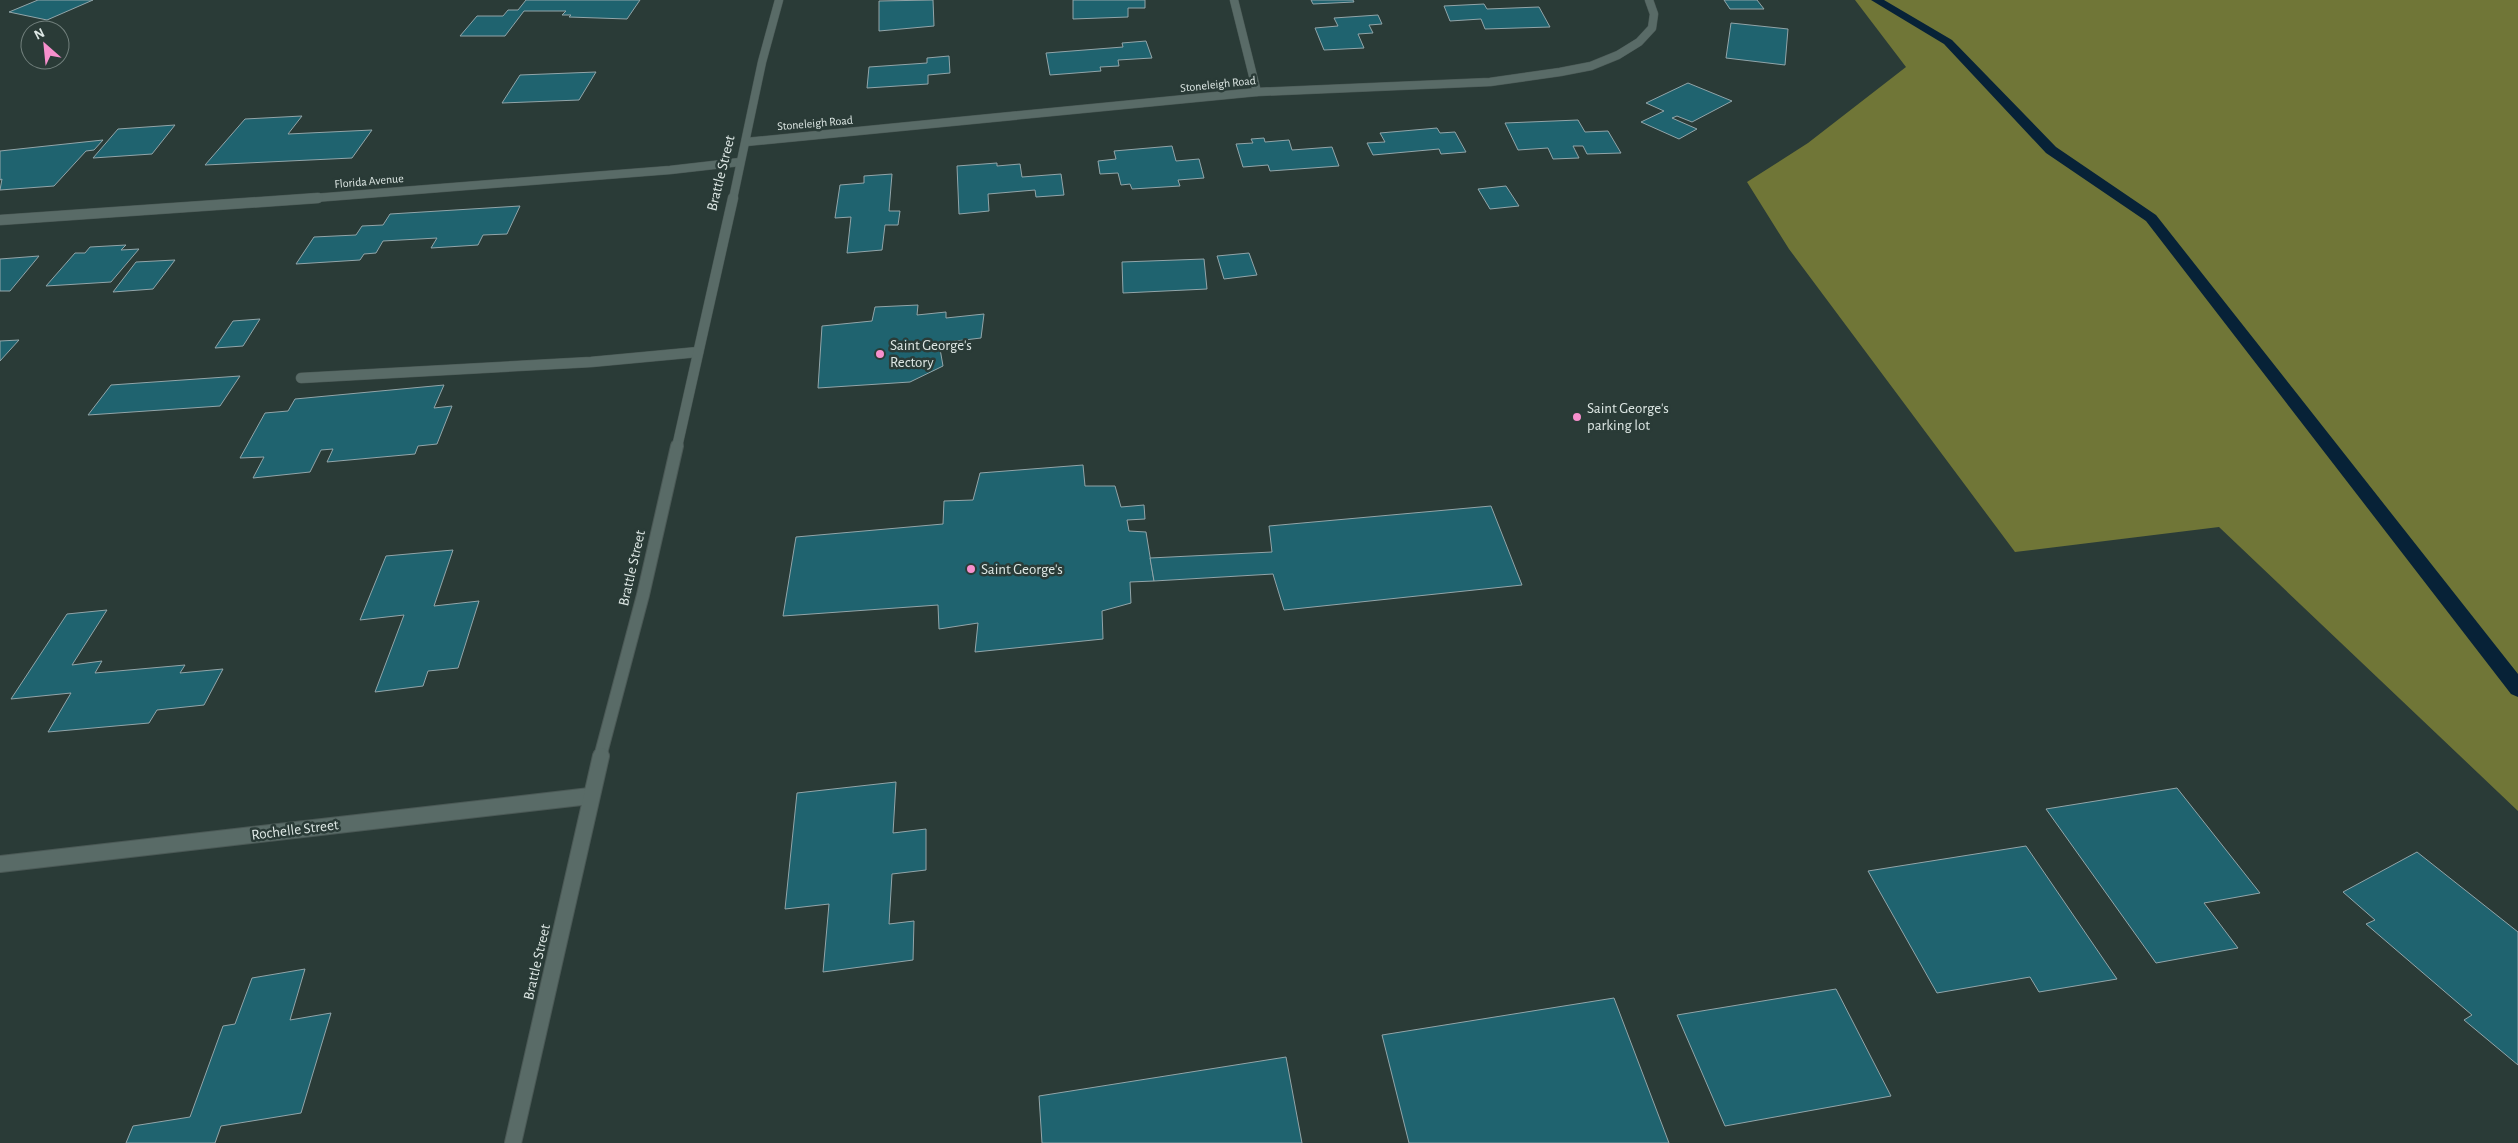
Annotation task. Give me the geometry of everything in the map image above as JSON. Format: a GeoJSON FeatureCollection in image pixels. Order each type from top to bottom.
{"type":"FeatureCollection","features":[{"type":"Feature","properties":{"kind":"street","name":"Brattle Street"},"geometry":{"type":"LineString","coordinates":[[513,1143],[590,796],[643,595],[746,142],[762,62],[779,0]]}},
{"type":"Feature","properties":{"kind":"street"},"geometry":{"type":"LineString","coordinates":[[1234,0],[1257,92]]}},
{"type":"Feature","properties":{"kind":"street","name":"Stoneleigh Road"},"geometry":{"type":"LineString","coordinates":[[746,142],[1257,92],[1490,82],[1560,72],[1591,66],[1618,55],[1639,42],[1652,28],[1654,14],[1649,0]]}},
{"type":"Feature","properties":{"kind":"street","name":"Florida Avenue"},"geometry":{"type":"LineString","coordinates":[[0,220],[206,207],[670,170],[740,162]]}},
{"type":"Feature","properties":{"kind":"street"},"geometry":{"type":"LineString","coordinates":[[301,378],[591,362],[698,352]]}},
{"type":"Feature","properties":{"kind":"street","name":"Rochelle Street"},"geometry":{"type":"LineString","coordinates":[[0,864],[590,796]]}},
{"type":"Feature","properties":{"kind":"green space"},"geometry":{"type":"Polygon","coordinates":[[[1855,0],[2518,0],[2518,811],[2219,527],[2015,552],[1789,249],[1747,182],[1808,143],[1906,67],[1855,0]]]}},
{"type":"Feature","properties":{"kind":"building"},"geometry":{"type":"Polygon","coordinates":[[[38,0],[93,0],[47,20],[9,12],[38,0]]]}},
{"type":"Feature","properties":{"kind":"building"},"geometry":{"type":"Polygon","coordinates":[[[526,0],[640,0],[627,19],[569,17],[571,15],[562,15],[566,11],[524,11],[505,36],[460,36],[477,16],[503,16],[508,10],[518,10],[526,0]]]}},
{"type":"Feature","properties":{"kind":"building"},"geometry":{"type":"Polygon","coordinates":[[[933,0],[934,26],[879,31],[879,1],[933,0]]]}},
{"type":"Feature","properties":{"kind":"building"},"geometry":{"type":"Polygon","coordinates":[[[1073,0],[1145,0],[1145,8],[1128,8],[1128,17],[1073,19],[1073,0]]]}},
{"type":"Feature","properties":{"kind":"building"},"geometry":{"type":"Polygon","coordinates":[[[1311,0],[1353,0],[1354,2],[1313,4],[1311,0]]]}},
{"type":"Feature","properties":{"kind":"building"},"geometry":{"type":"Polygon","coordinates":[[[1724,0],[1757,0],[1764,9],[1730,9],[1724,0]]]}},
{"type":"Feature","properties":{"kind":"building"},"geometry":{"type":"Polygon","coordinates":[[[1484,4],[1487,9],[1539,7],[1550,27],[1485,29],[1481,19],[1450,21],[1444,6],[1484,4]]]}},
{"type":"Feature","properties":{"kind":"building"},"geometry":{"type":"Polygon","coordinates":[[[1378,15],[1382,24],[1369,25],[1373,33],[1358,34],[1364,48],[1324,50],[1315,28],[1338,26],[1334,18],[1378,15]]]}},
{"type":"Feature","properties":{"kind":"building"},"geometry":{"type":"Polygon","coordinates":[[[1731,23],[1788,29],[1785,65],[1726,58],[1731,23]]]}},
{"type":"Feature","properties":{"kind":"building"},"geometry":{"type":"Polygon","coordinates":[[[1146,41],[1152,58],[1118,60],[1119,66],[1100,67],[1101,71],[1050,75],[1046,53],[1123,47],[1122,43],[1146,41]]]}},
{"type":"Feature","properties":{"kind":"building"},"geometry":{"type":"Polygon","coordinates":[[[949,56],[950,73],[928,75],[928,84],[867,88],[869,67],[927,63],[927,58],[949,56]]]}},
{"type":"Feature","properties":{"kind":"building"},"geometry":{"type":"Polygon","coordinates":[[[596,72],[579,100],[502,103],[520,75],[596,72]]]}},
{"type":"Feature","properties":{"kind":"building"},"geometry":{"type":"Polygon","coordinates":[[[1688,83],[1732,101],[1692,122],[1677,116],[1672,118],[1697,129],[1679,139],[1641,122],[1664,111],[1646,103],[1688,83]]]}},
{"type":"Feature","properties":{"kind":"building"},"geometry":{"type":"Polygon","coordinates":[[[302,116],[288,134],[372,130],[352,158],[205,165],[245,119],[302,116]]]}},
{"type":"Feature","properties":{"kind":"building"},"geometry":{"type":"Polygon","coordinates":[[[1578,120],[1585,132],[1608,131],[1621,153],[1587,154],[1583,146],[1573,146],[1579,158],[1553,159],[1548,148],[1518,150],[1505,123],[1578,120]]]}},
{"type":"Feature","properties":{"kind":"building"},"geometry":{"type":"Polygon","coordinates":[[[175,125],[152,154],[93,158],[118,129],[175,125]]]}},
{"type":"Feature","properties":{"kind":"building"},"geometry":{"type":"Polygon","coordinates":[[[1437,128],[1440,133],[1455,132],[1466,152],[1441,154],[1439,149],[1373,155],[1367,143],[1385,142],[1380,133],[1437,128]]]}},
{"type":"Feature","properties":{"kind":"building"},"geometry":{"type":"Polygon","coordinates":[[[1264,138],[1265,142],[1289,140],[1292,150],[1332,147],[1339,166],[1270,171],[1268,165],[1243,167],[1236,144],[1253,143],[1251,139],[1264,138]]]}},
{"type":"Feature","properties":{"kind":"building"},"geometry":{"type":"Polygon","coordinates":[[[103,140],[94,150],[86,151],[54,186],[0,190],[2,179],[0,180],[0,151],[103,140]]]}},
{"type":"Feature","properties":{"kind":"building"},"geometry":{"type":"Polygon","coordinates":[[[1172,146],[1176,161],[1199,159],[1204,178],[1178,180],[1180,186],[1132,189],[1130,184],[1121,185],[1118,173],[1100,174],[1098,161],[1116,159],[1114,151],[1172,146]]]}},
{"type":"Feature","properties":{"kind":"building"},"geometry":{"type":"Polygon","coordinates":[[[997,163],[997,166],[1020,164],[1022,177],[1061,174],[1064,195],[1036,197],[1035,190],[988,194],[989,211],[959,214],[957,166],[997,163]]]}},
{"type":"Feature","properties":{"kind":"building"},"geometry":{"type":"Polygon","coordinates":[[[892,174],[889,211],[900,211],[898,225],[885,225],[882,250],[847,253],[851,217],[835,218],[840,185],[864,183],[864,176],[892,174]]]}},
{"type":"Feature","properties":{"kind":"building"},"geometry":{"type":"Polygon","coordinates":[[[1506,186],[1519,206],[1490,209],[1478,189],[1506,186]]]}},
{"type":"Feature","properties":{"kind":"building"},"geometry":{"type":"Polygon","coordinates":[[[520,206],[507,234],[483,235],[478,245],[431,248],[437,238],[383,241],[376,253],[364,254],[360,260],[296,264],[314,237],[356,235],[362,226],[383,225],[390,214],[520,206]]]}},
{"type":"Feature","properties":{"kind":"building"},"geometry":{"type":"Polygon","coordinates":[[[126,245],[121,250],[139,249],[111,282],[46,286],[75,253],[85,253],[90,247],[126,245]]]}},
{"type":"Feature","properties":{"kind":"building"},"geometry":{"type":"Polygon","coordinates":[[[1249,253],[1257,275],[1224,279],[1217,256],[1249,253]]]}},
{"type":"Feature","properties":{"kind":"building"},"geometry":{"type":"Polygon","coordinates":[[[39,256],[10,291],[0,291],[0,259],[39,256]]]}},
{"type":"Feature","properties":{"kind":"building"},"geometry":{"type":"Polygon","coordinates":[[[1204,259],[1207,289],[1123,293],[1122,262],[1204,259]]]}},
{"type":"Feature","properties":{"kind":"building"},"geometry":{"type":"Polygon","coordinates":[[[175,260],[153,289],[113,292],[136,262],[175,260]]]}},
{"type":"Feature","properties":{"kind":"building","name":"Saint George's Rectory"},"geometry":{"type":"Polygon","coordinates":[[[918,305],[917,315],[946,312],[946,318],[984,314],[981,338],[939,343],[943,366],[910,382],[818,388],[822,326],[872,321],[875,307],[918,305]]]}},
{"type":"Feature","properties":{"kind":"building"},"geometry":{"type":"Polygon","coordinates":[[[260,319],[243,346],[215,348],[233,321],[260,319]]]}},
{"type":"Feature","properties":{"kind":"building"},"geometry":{"type":"Polygon","coordinates":[[[19,340],[0,361],[0,341],[19,340]]]}},
{"type":"Feature","properties":{"kind":"building"},"geometry":{"type":"Polygon","coordinates":[[[240,376],[220,406],[88,415],[111,385],[240,376]]]}},
{"type":"Feature","properties":{"kind":"building"},"geometry":{"type":"Polygon","coordinates":[[[444,385],[434,408],[452,406],[437,444],[418,446],[415,454],[327,462],[333,449],[321,450],[310,472],[253,478],[264,457],[240,458],[265,413],[288,411],[295,399],[444,385]]]}},
{"type":"Feature","properties":{"kind":"building","name":"Saint George's"},"geometry":{"type":"Polygon","coordinates":[[[1083,465],[1085,486],[1115,486],[1121,507],[1144,505],[1145,519],[1127,520],[1129,531],[1146,532],[1154,581],[1130,582],[1131,603],[1102,611],[1103,639],[975,652],[978,623],[939,629],[938,605],[783,616],[796,537],[943,524],[944,501],[973,500],[980,473],[1083,465]]]}},
{"type":"Feature","properties":{"kind":"building"},"geometry":{"type":"Polygon","coordinates":[[[1491,506],[1522,585],[1284,610],[1273,574],[1154,581],[1150,558],[1272,552],[1269,526],[1491,506]]]}},
{"type":"Feature","properties":{"kind":"building"},"geometry":{"type":"Polygon","coordinates":[[[453,550],[434,606],[479,601],[458,668],[428,671],[423,686],[375,692],[404,615],[360,620],[386,556],[453,550]]]}},
{"type":"Feature","properties":{"kind":"building"},"geometry":{"type":"Polygon","coordinates":[[[107,610],[72,665],[102,661],[95,673],[185,665],[180,673],[223,669],[204,705],[157,710],[149,723],[48,732],[71,693],[11,699],[67,614],[107,610]]]}},
{"type":"Feature","properties":{"kind":"building"},"geometry":{"type":"Polygon","coordinates":[[[896,782],[893,833],[926,829],[926,870],[892,874],[889,924],[914,921],[913,960],[823,972],[829,904],[785,909],[797,793],[896,782]]]}},
{"type":"Feature","properties":{"kind":"building"},"geometry":{"type":"Polygon","coordinates":[[[2177,788],[2260,893],[2204,903],[2238,948],[2156,963],[2046,809],[2177,788]]]}},
{"type":"Feature","properties":{"kind":"building"},"geometry":{"type":"Polygon","coordinates":[[[2026,846],[2117,979],[2039,992],[2030,977],[1937,993],[1868,871],[2026,846]]]}},
{"type":"Feature","properties":{"kind":"building"},"geometry":{"type":"Polygon","coordinates":[[[2417,852],[2518,932],[2518,1065],[2464,1020],[2472,1015],[2366,924],[2375,920],[2343,892],[2417,852]]]}},
{"type":"Feature","properties":{"kind":"building"},"geometry":{"type":"Polygon","coordinates":[[[305,969],[290,1020],[331,1013],[301,1113],[221,1126],[215,1143],[126,1143],[133,1126],[190,1117],[223,1026],[235,1024],[252,978],[305,969]]]}},
{"type":"Feature","properties":{"kind":"building"},"geometry":{"type":"Polygon","coordinates":[[[1836,989],[1891,1096],[1725,1126],[1677,1015],[1836,989]]]}},
{"type":"Feature","properties":{"kind":"building"},"geometry":{"type":"Polygon","coordinates":[[[1614,998],[1669,1143],[1409,1143],[1382,1035],[1614,998]]]}},
{"type":"Feature","properties":{"kind":"building"},"geometry":{"type":"Polygon","coordinates":[[[1286,1057],[1302,1143],[1042,1143],[1039,1096],[1286,1057]]]}},
{"type":"Feature","properties":{"kind":"waterway"},"geometry":{"type":"LineString","coordinates":[[1876,0],[1948,42],[2051,150],[2151,218],[2518,689]]}},
{"type":"Feature","properties":{"kind":"place","name":"Saint George's Rectory"},"geometry":{"type":"Point","coordinates":[880,354]}},
{"type":"Feature","properties":{"kind":"place","name":"Saint George's parking lot"},"geometry":{"type":"Point","coordinates":[1577,417]}},
{"type":"Feature","properties":{"kind":"place","name":"Saint George's"},"geometry":{"type":"Point","coordinates":[971,569]}}]}
